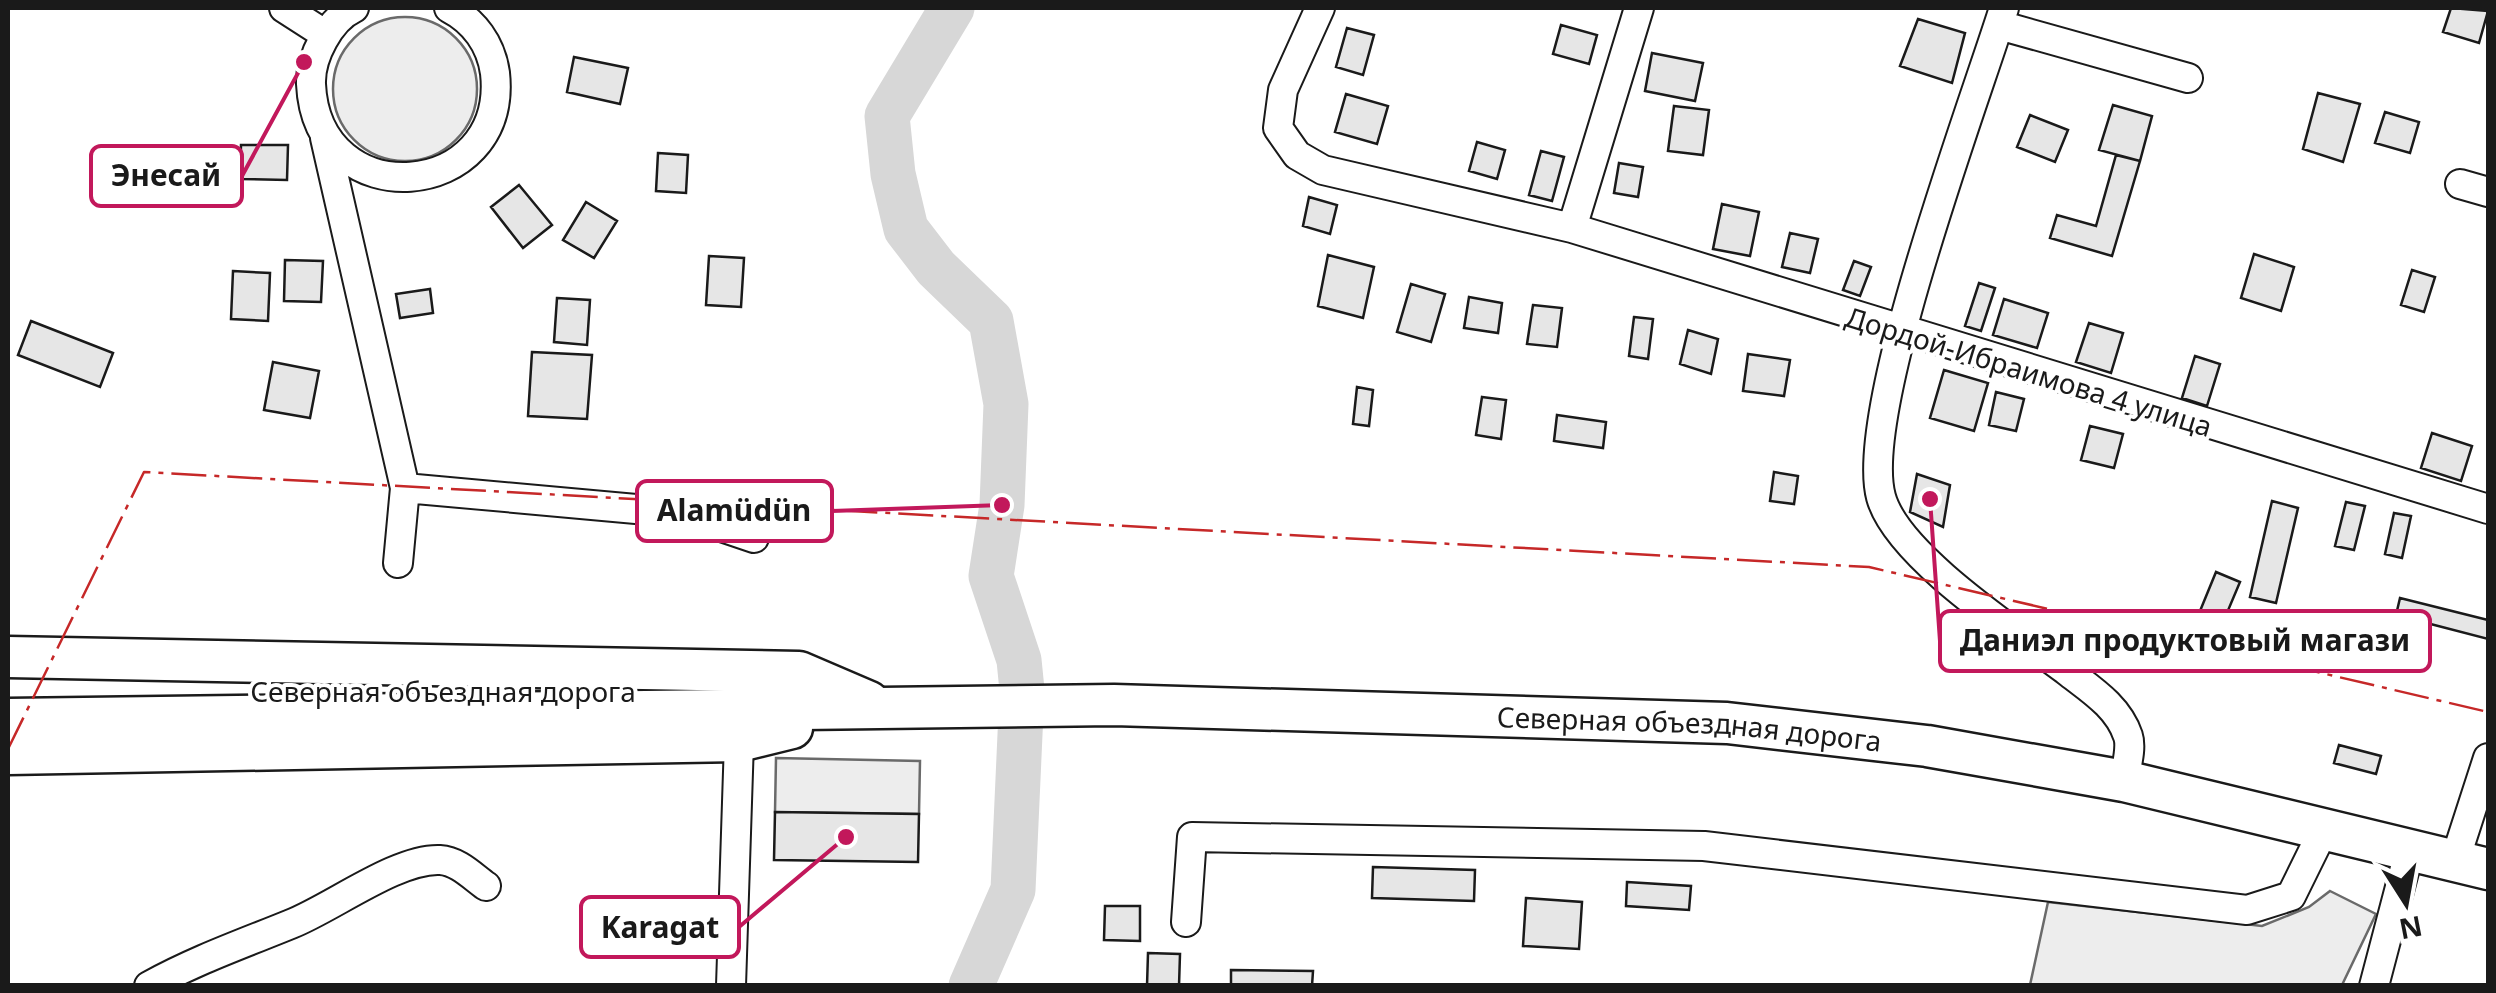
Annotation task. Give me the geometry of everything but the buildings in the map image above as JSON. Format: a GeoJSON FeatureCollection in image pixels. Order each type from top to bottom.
{"type":"FeatureCollection","features":[{"type":"Feature","properties":{"kind":"highway"},"geometry":{"type":"LineString","coordinates":[[8,657],[798,672],[892,706]]}},
{"type":"Feature","properties":{"kind":"highway","name":"Северная объездная дорога"},"geometry":{"type":"LineString","coordinates":[[8,692],[800,690],[892,706]]}},
{"type":"Feature","properties":{"kind":"highway","name":"Северная объездная дорога"},"geometry":{"type":"LineString","coordinates":[[8,719],[1114,705],[1727,722],[1927,746],[2124,781],[2472,864]]}},
{"type":"Feature","properties":{"kind":"highway"},"geometry":{"type":"LineString","coordinates":[[8,754],[739,741],[892,706]]}},
{"type":"Feature","properties":{"kind":"street"},"geometry":{"type":"LineString","coordinates":[[284,8],[326,34]]}},
{"type":"Feature","properties":{"kind":"street"},"geometry":{"type":"LineString","coordinates":[[354,8],[326,34],[311,73],[312,107],[325,136],[405,488],[398,563]]}},
{"type":"Feature","properties":{"kind":"street"},"geometry":{"type":"LineString","coordinates":[[325,136],[350,161],[391,178],[423,177],[462,158],[476,145],[492,117],[496,92],[493,60],[465,16],[449,8]]}},
{"type":"Feature","properties":{"kind":"street","name":"Дордой-Ибраимова 4 улица"},"geometry":{"type":"LineString","coordinates":[[1320,8],[1284,90],[1278,128],[1297,155],[1323,170],[1572,228],[1902,333],[2488,510]]}},
{"type":"Feature","properties":{"kind":"street"},"geometry":{"type":"LineString","coordinates":[[1572,228],[1639,8]]}},
{"type":"Feature","properties":{"kind":"street"},"geometry":{"type":"LineString","coordinates":[[2124,781],[2130,738],[2109,704],[1947,580],[1899,529],[1881,497],[1878,446],[1902,333],[2002,16],[2188,78]]}},
{"type":"Feature","properties":{"kind":"street"},"geometry":{"type":"LineString","coordinates":[[2460,184],[2488,192]]}},
{"type":"Feature","properties":{"kind":"street"},"geometry":{"type":"LineString","coordinates":[[405,488],[680,513],[754,538]]}},
{"type":"Feature","properties":{"kind":"street"},"geometry":{"type":"LineString","coordinates":[[731,986],[739,741]]}},
{"type":"Feature","properties":{"kind":"street"},"geometry":{"type":"LineString","coordinates":[[2472,864],[2488,758]]}},
{"type":"Feature","properties":{"kind":"street"},"geometry":{"type":"LineString","coordinates":[[1186,922],[1192,837],[1704,846],[2247,910],[2292,896],[2325,827]]}},
{"type":"Feature","properties":{"kind":"street"},"geometry":{"type":"LineString","coordinates":[[2374,986],[2410,849]]}},
{"type":"Feature","properties":{"kind":"street"},"geometry":{"type":"LineString","coordinates":[[149,986],[196,959],[292,924],[411,865],[438,860],[456,864],[486,886]]}},
{"type":"Feature","properties":{"kind":"shaded area"},"geometry":{"type":"Polygon","coordinates":[[[405,17],[433,22],[456,38],[472,61],[477,89],[472,117],[456,140],[433,156],[405,161],[377,156],[354,140],[338,117],[333,89],[338,61],[354,38],[377,22],[405,17]]]}},
{"type":"Feature","properties":{"kind":"shaded area"},"geometry":{"type":"Polygon","coordinates":[[[776,758],[920,761],[919,814],[775,812],[776,758]]]}},
{"type":"Feature","properties":{"kind":"shaded area"},"geometry":{"type":"Polygon","coordinates":[[[2330,891],[2376,914],[2342,985],[2030,985],[2048,902],[2262,926],[2309,907],[2330,891]]]}},
{"type":"Feature","properties":{"kind":"waterway"},"geometry":{"type":"LineString","coordinates":[[952,8],[887,116],[893,174],[906,229],[936,268],[991,321],[1006,404],[1002,505],[991,576],[1019,660],[1022,690],[1013,890],[971,986]]}},
{"type":"Feature","properties":{"kind":"power"},"geometry":{"type":"LineString","coordinates":[[8,749],[144,472],[1869,567],[2488,712]]}},
{"type":"Feature","properties":{"kind":"place","name":"Энесай"},"geometry":{"type":"Point","coordinates":[304,62]}},
{"type":"Feature","properties":{"kind":"place","name":"Даниэл продуктовый магази"},"geometry":{"type":"Point","coordinates":[1930,499]}},
{"type":"Feature","properties":{"kind":"place","name":"Alamüdün"},"geometry":{"type":"Point","coordinates":[1002,505]}},
{"type":"Feature","properties":{"kind":"place","name":"Karagat"},"geometry":{"type":"Point","coordinates":[846,837]}}]}
